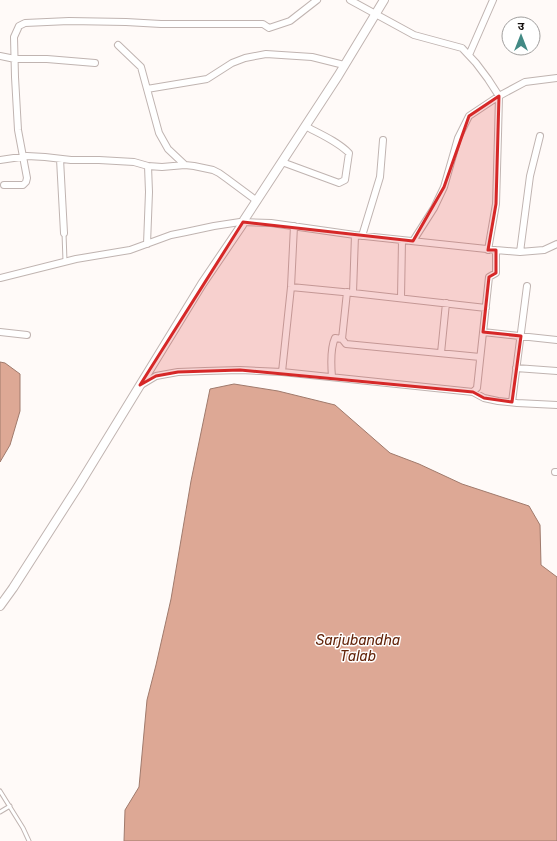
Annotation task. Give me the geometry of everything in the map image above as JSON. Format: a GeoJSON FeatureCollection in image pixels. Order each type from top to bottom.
{"type":"FeatureCollection","features":[{"type":"Feature","properties":{"kind":"street"},"geometry":{"type":"LineString","coordinates":[[4,185],[23,185],[27,178],[18,130],[14,37],[20,26],[25,23],[69,21],[161,24],[263,24],[269,28],[290,21],[317,0]]}},
{"type":"Feature","properties":{"kind":"street"},"geometry":{"type":"LineString","coordinates":[[350,0],[414,35],[462,48],[476,63],[499,96],[496,204],[488,250]]}},
{"type":"Feature","properties":{"kind":"street"},"geometry":{"type":"LineString","coordinates":[[0,606],[79,485],[202,284],[234,238],[384,0]]}},
{"type":"Feature","properties":{"kind":"street"},"geometry":{"type":"LineString","coordinates":[[469,55],[493,0]]}},
{"type":"Feature","properties":{"kind":"street"},"geometry":{"type":"LineString","coordinates":[[118,45],[141,67],[159,133],[168,149],[185,165]]}},
{"type":"Feature","properties":{"kind":"street"},"geometry":{"type":"LineString","coordinates":[[147,89],[207,79],[232,63],[245,58],[266,54],[312,56],[344,65]]}},
{"type":"Feature","properties":{"kind":"street"},"geometry":{"type":"LineString","coordinates":[[0,56],[15,59],[47,59],[94,63]]}},
{"type":"Feature","properties":{"kind":"street"},"geometry":{"type":"LineString","coordinates":[[412,242],[434,208],[444,187],[458,138],[469,116],[499,96],[525,82],[557,78]]}},
{"type":"Feature","properties":{"kind":"street"},"geometry":{"type":"LineString","coordinates":[[282,162],[340,183],[345,180],[349,153],[345,149],[305,126]]}},
{"type":"Feature","properties":{"kind":"street"},"geometry":{"type":"LineString","coordinates":[[520,252],[530,176],[540,136]]}},
{"type":"Feature","properties":{"kind":"street"},"geometry":{"type":"LineString","coordinates":[[342,339],[358,235],[380,177],[383,140]]}},
{"type":"Feature","properties":{"kind":"street"},"geometry":{"type":"LineString","coordinates":[[0,160],[23,156],[45,156],[71,160],[134,162],[148,166],[162,167],[185,165],[208,169],[219,173],[257,201]]}},
{"type":"Feature","properties":{"kind":"street"},"geometry":{"type":"LineString","coordinates":[[60,159],[64,233]]}},
{"type":"Feature","properties":{"kind":"street"},"geometry":{"type":"LineString","coordinates":[[147,244],[149,192],[148,166]]}},
{"type":"Feature","properties":{"kind":"street"},"geometry":{"type":"LineString","coordinates":[[0,278],[65,261],[130,250],[171,235],[214,226],[243,222],[271,223],[412,242],[488,250],[520,252],[544,250],[557,244]]}},
{"type":"Feature","properties":{"kind":"street"},"geometry":{"type":"LineString","coordinates":[[282,372],[292,287],[294,226]]}},
{"type":"Feature","properties":{"kind":"street"},"geometry":{"type":"LineString","coordinates":[[401,298],[402,240]]}},
{"type":"Feature","properties":{"kind":"street"},"geometry":{"type":"LineString","coordinates":[[473,392],[477,388],[489,277],[496,273],[496,250]]}},
{"type":"Feature","properties":{"kind":"street"},"geometry":{"type":"LineString","coordinates":[[512,402],[527,286]]}},
{"type":"Feature","properties":{"kind":"street"},"geometry":{"type":"LineString","coordinates":[[292,287],[350,292],[486,308]]}},
{"type":"Feature","properties":{"kind":"street"},"geometry":{"type":"LineString","coordinates":[[441,353],[446,303]]}},
{"type":"Feature","properties":{"kind":"street"},"geometry":{"type":"LineString","coordinates":[[0,332],[27,335]]}},
{"type":"Feature","properties":{"kind":"street"},"geometry":{"type":"LineString","coordinates":[[483,332],[557,340]]}},
{"type":"Feature","properties":{"kind":"street"},"geometry":{"type":"LineString","coordinates":[[332,377],[331,363],[333,341],[335,338],[342,339],[346,344],[480,358]]}},
{"type":"Feature","properties":{"kind":"street"},"geometry":{"type":"LineString","coordinates":[[516,368],[557,371]]}},
{"type":"Feature","properties":{"kind":"street"},"geometry":{"type":"LineString","coordinates":[[140,385],[156,376],[178,372],[240,370],[282,372],[473,392],[484,398],[512,402],[557,405]]}},
{"type":"Feature","properties":{"kind":"lane"},"geometry":{"type":"LineString","coordinates":[[64,233],[65,261]]}},
{"type":"Feature","properties":{"kind":"lane"},"geometry":{"type":"LineString","coordinates":[[0,791],[23,828],[29,841]]}},
{"type":"Feature","properties":{"kind":"lane"},"geometry":{"type":"LineString","coordinates":[[0,812],[10,806]]}},
{"type":"Feature","properties":{"kind":"highlighted area"},"geometry":{"type":"Polygon","coordinates":[[[499,96],[496,204],[488,250],[496,250],[496,273],[489,277],[483,332],[521,336],[512,402],[484,398],[473,392],[240,370],[178,372],[156,376],[140,385],[243,222],[413,241],[444,187],[469,116],[499,96]]]}},
{"type":"Feature","properties":{"kind":"water"},"geometry":{"type":"Polygon","coordinates":[[[0,362],[5,363],[20,374],[20,411],[10,445],[0,462],[0,362]]]}},
{"type":"Feature","properties":{"kind":"water","name":"Sarjubandha Talab"},"geometry":{"type":"Polygon","coordinates":[[[234,384],[278,391],[335,405],[390,453],[419,464],[462,484],[529,506],[540,525],[541,565],[557,577],[557,841],[124,841],[125,810],[139,787],[147,700],[171,599],[191,481],[210,389],[234,384]]]}}]}
